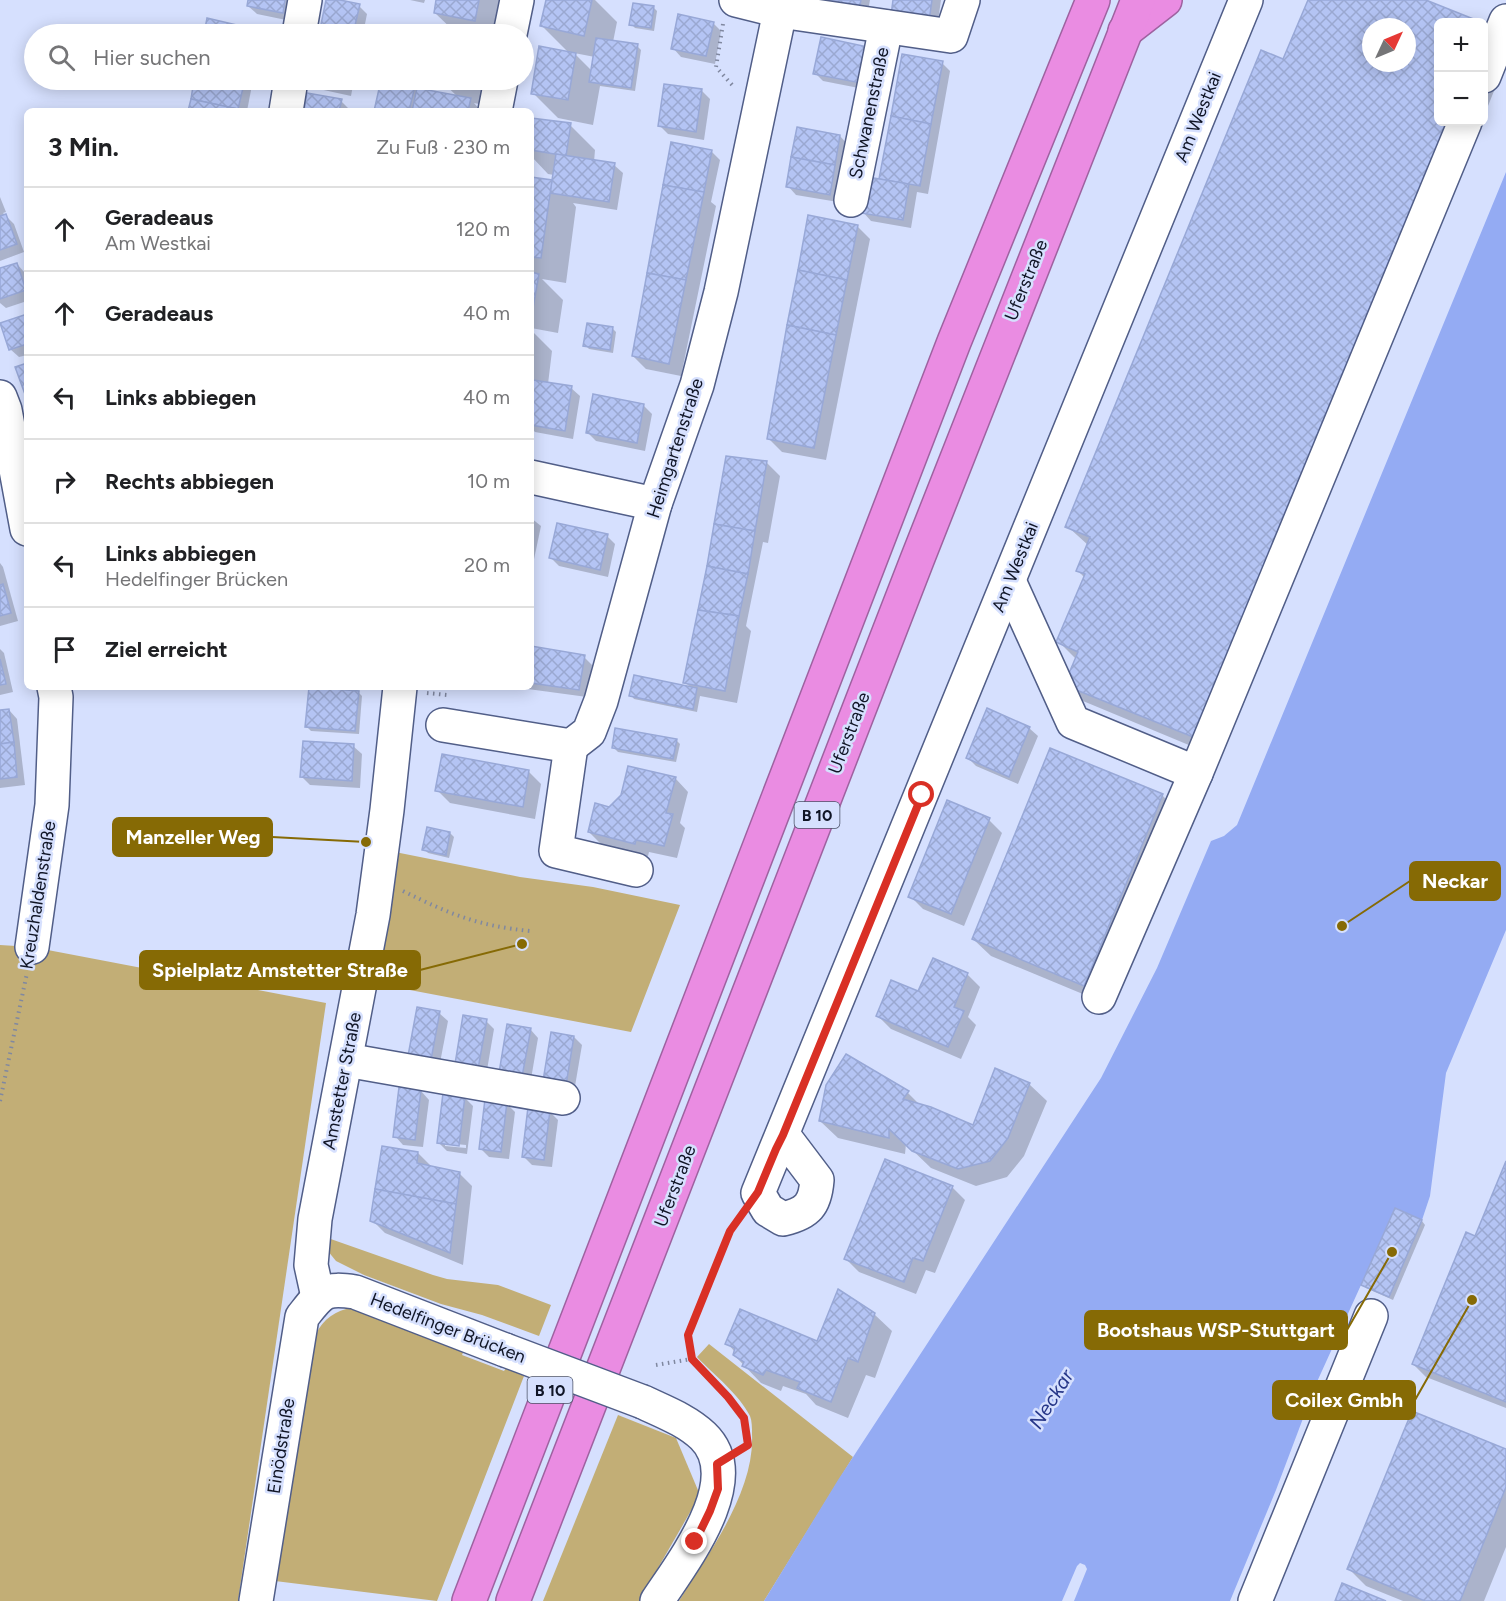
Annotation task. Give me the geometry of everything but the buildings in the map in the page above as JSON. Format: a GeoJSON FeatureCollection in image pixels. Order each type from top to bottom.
{"type":"FeatureCollection","features":[{"type":"Feature","properties":{"kind":"highway","name":"B 10"},"geometry":{"type":"LineString","coordinates":[[469,1601],[954,342],[1093,0]]}},
{"type":"Feature","properties":{"kind":"highway","name":"Uferstraße"},"geometry":{"type":"LineString","coordinates":[[513,1601],[925,537],[1138,0]]}},
{"type":"Feature","properties":{"kind":"highway"},"geometry":{"type":"LineString","coordinates":[[1125,31],[1165,0]]}},
{"type":"Feature","properties":{"kind":"street"},"geometry":{"type":"LineString","coordinates":[[301,24],[305,0]]}},
{"type":"Feature","properties":{"kind":"street"},"geometry":{"type":"LineString","coordinates":[[512,24],[517,0]]}},
{"type":"Feature","properties":{"kind":"street","name":"Schwanenstraße"},"geometry":{"type":"LineString","coordinates":[[734,6],[951,36],[963,0]]}},
{"type":"Feature","properties":{"kind":"street","name":"Am Westkai"},"geometry":{"type":"LineString","coordinates":[[758,1192],[1246,0]]}},
{"type":"Feature","properties":{"kind":"street"},"geometry":{"type":"LineString","coordinates":[[1489,0],[1506,7]]}},
{"type":"Feature","properties":{"kind":"street","name":"Heimgartenstraße"},"geometry":{"type":"LineString","coordinates":[[571,746],[589,732],[601,701],[655,504],[697,385],[721,292],[780,11]]}},
{"type":"Feature","properties":{"kind":"street"},"geometry":{"type":"LineString","coordinates":[[1486,72],[1506,21]]}},
{"type":"Feature","properties":{"kind":"street","name":"Schwanenstraße"},"geometry":{"type":"LineString","coordinates":[[851,200],[886,27]]}},
{"type":"Feature","properties":{"kind":"street"},"geometry":{"type":"LineString","coordinates":[[286,108],[289,90]]}},
{"type":"Feature","properties":{"kind":"street"},"geometry":{"type":"LineString","coordinates":[[496,108],[499,90]]}},
{"type":"Feature","properties":{"kind":"street"},"geometry":{"type":"LineString","coordinates":[[1099,997],[1196,773],[1463,126]]}},
{"type":"Feature","properties":{"kind":"street"},"geometry":{"type":"LineString","coordinates":[[0,397],[5,410],[24,513]]}},
{"type":"Feature","properties":{"kind":"street"},"geometry":{"type":"LineString","coordinates":[[534,478],[655,504]]}},
{"type":"Feature","properties":{"kind":"street"},"geometry":{"type":"LineString","coordinates":[[1009,581],[1073,722],[1196,773]]}},
{"type":"Feature","properties":{"kind":"street","name":"Kreuzhaldenstraße"},"geometry":{"type":"LineString","coordinates":[[32,947],[52,805],[55,690]]}},
{"type":"Feature","properties":{"kind":"street","name":"Amstetter Straße"},"geometry":{"type":"LineString","coordinates":[[318,1297],[311,1265],[313,1236],[373,915],[400,690]]}},
{"type":"Feature","properties":{"kind":"street"},"geometry":{"type":"LineString","coordinates":[[443,725],[571,746],[556,851],[636,870]]}},
{"type":"Feature","properties":{"kind":"street"},"geometry":{"type":"LineString","coordinates":[[346,1060],[563,1098]]}},
{"type":"Feature","properties":{"kind":"street"},"geometry":{"type":"LineString","coordinates":[[758,1192],[768,1210],[783,1219],[800,1215],[815,1199],[817,1180],[783,1135]]}},
{"type":"Feature","properties":{"kind":"street","name":"Hedelfinger Brücken"},"geometry":{"type":"LineString","coordinates":[[318,1297],[334,1289],[355,1292],[643,1402],[678,1418],[704,1437],[713,1450],[717,1464],[718,1489],[695,1542],[657,1601]]}},
{"type":"Feature","properties":{"kind":"street","name":"Einödstraße"},"geometry":{"type":"LineString","coordinates":[[256,1601],[302,1317],[318,1297]]}},
{"type":"Feature","properties":{"kind":"street"},"geometry":{"type":"LineString","coordinates":[[1255,1601],[1371,1316]]}},
{"type":"Feature","properties":{"kind":"path"},"geometry":{"type":"LineString","coordinates":[[734,6],[716,67],[759,113]]}},
{"type":"Feature","properties":{"kind":"path"},"geometry":{"type":"LineString","coordinates":[[378,880],[476,923],[530,931]]}},
{"type":"Feature","properties":{"kind":"path","name":"Kreuzhaldenstraße"},"geometry":{"type":"LineString","coordinates":[[0,1101],[32,947]]}},
{"type":"Feature","properties":{"kind":"path"},"geometry":{"type":"LineString","coordinates":[[717,1464],[748,1445],[744,1418],[728,1397],[692,1359],[688,1335],[730,1231],[758,1192]]}},
{"type":"Feature","properties":{"kind":"path"},"geometry":{"type":"LineString","coordinates":[[657,1365],[692,1359]]}},
{"type":"Feature","properties":{"kind":"shaded area"},"geometry":{"type":"Polygon","coordinates":[[[395,852],[680,905],[631,1032],[373,983],[395,852]]]}},
{"type":"Feature","properties":{"kind":"shaded area"},"geometry":{"type":"Polygon","coordinates":[[[0,945],[32,947],[326,1003],[238,1601],[0,1601],[0,945]]]}},
{"type":"Feature","properties":{"kind":"shaded area"},"geometry":{"type":"Polygon","coordinates":[[[325,1237],[433,1275],[447,1279],[498,1285],[551,1305],[539,1336],[482,1315],[441,1304],[364,1275],[336,1261],[323,1245],[325,1237]]]}},
{"type":"Feature","properties":{"kind":"shaded area"},"geometry":{"type":"Polygon","coordinates":[[[352,1308],[466,1346],[462,1355],[504,1371],[506,1368],[524,1376],[437,1601],[275,1581],[316,1334],[331,1316],[352,1308]]]}},
{"type":"Feature","properties":{"kind":"shaded area"},"geometry":{"type":"Polygon","coordinates":[[[709,1344],[853,1457],[764,1601],[679,1601],[728,1522],[746,1478],[751,1456],[752,1422],[750,1416],[733,1392],[697,1357],[709,1344]]]}},
{"type":"Feature","properties":{"kind":"shaded area"},"geometry":{"type":"Polygon","coordinates":[[[618,1415],[676,1438],[700,1495],[639,1601],[543,1601],[618,1415]]]}},
{"type":"Feature","properties":{"kind":"water"},"geometry":{"type":"Polygon","coordinates":[[[1506,172],[1506,930],[1446,1073],[1430,1196],[1389,1297],[1361,1285],[1316,1384],[1276,1490],[1230,1601],[1074,1601],[1087,1569],[1080,1563],[1062,1601],[764,1601],[838,1480],[1101,1078],[1157,968],[1211,841],[1224,836],[1237,825],[1506,172]]]}},
{"type":"Feature","properties":{"kind":"place","name":"Manzeller Weg"},"geometry":{"type":"Point","coordinates":[366,842]}},
{"type":"Feature","properties":{"kind":"place","name":"Neckar"},"geometry":{"type":"Point","coordinates":[1342,926]}},
{"type":"Feature","properties":{"kind":"place","name":"Spielplatz Amstetter Straße"},"geometry":{"type":"Point","coordinates":[522,944]}},
{"type":"Feature","properties":{"kind":"place","name":"Bootshaus WSP-Stuttgart"},"geometry":{"type":"Point","coordinates":[1392,1252]}},
{"type":"Feature","properties":{"kind":"place","name":"Coilex Gmbh"},"geometry":{"type":"Point","coordinates":[1472,1300]}},
{"type":"Feature","properties":{"kind":"route"},"geometry":{"type":"LineString","coordinates":[[695,1542],[718,1489],[717,1464],[748,1445],[744,1418],[728,1397],[692,1359],[688,1335],[730,1231],[758,1192],[783,1135],[922,795]]}}]}
